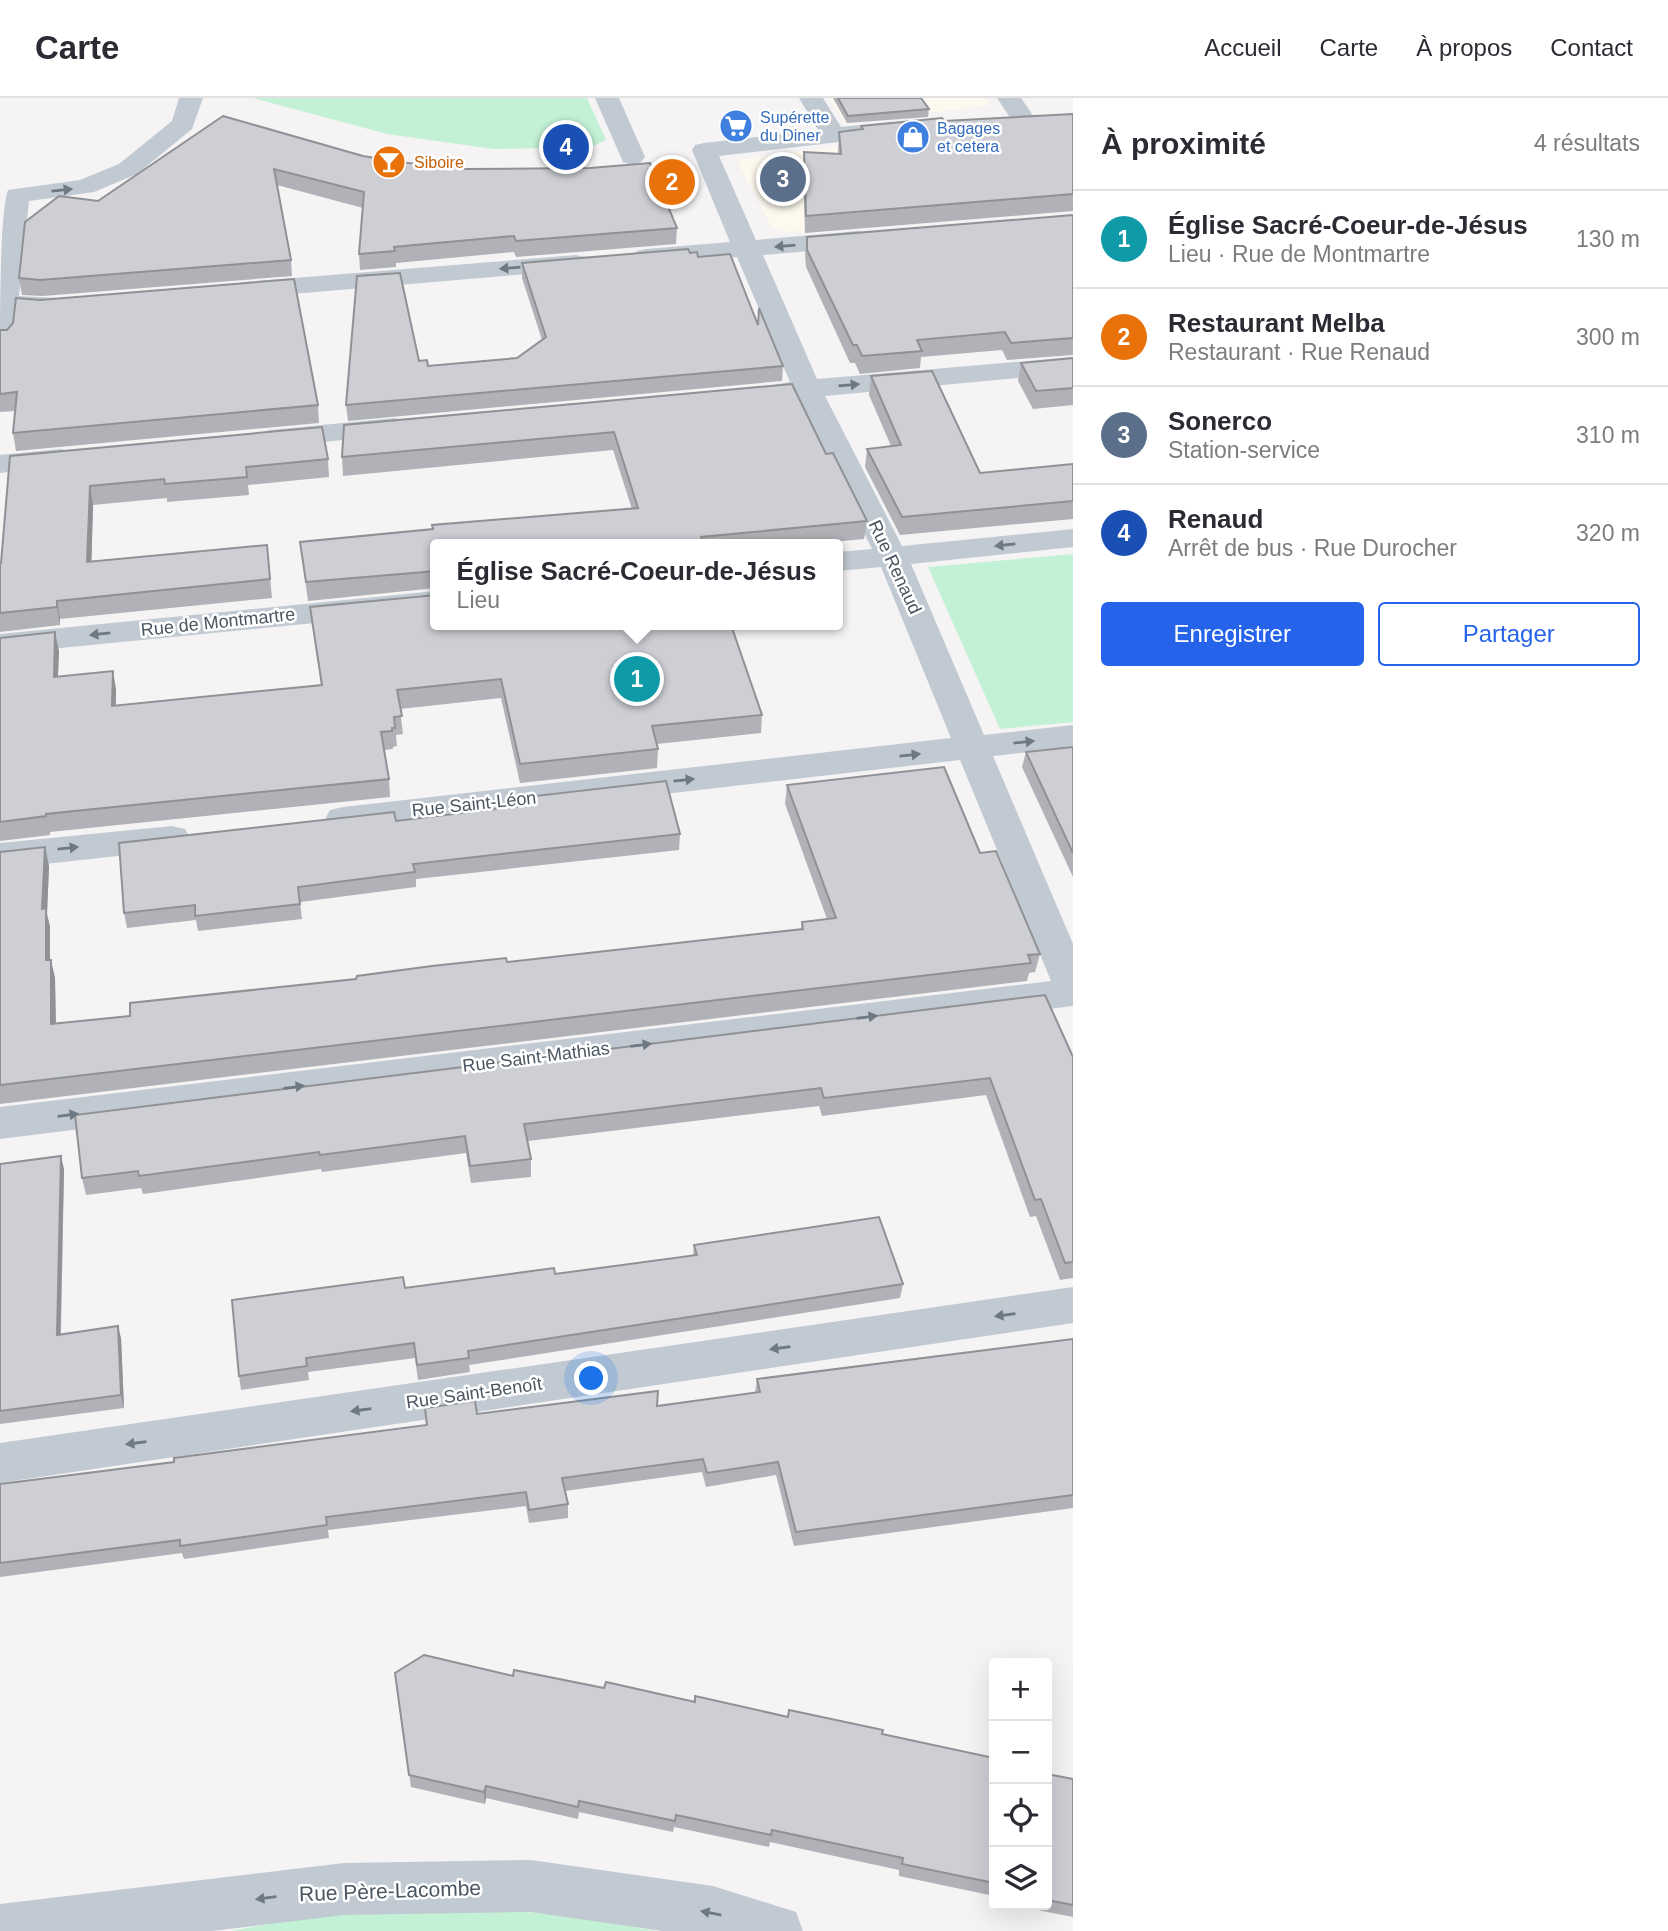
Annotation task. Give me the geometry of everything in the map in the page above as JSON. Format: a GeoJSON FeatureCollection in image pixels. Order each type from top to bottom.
{"type":"FeatureCollection","features":[{"type":"Feature","properties":{"kind":"street"},"geometry":{"type":"LineString","coordinates":[[607,98],[632,157]]}},
{"type":"Feature","properties":{"kind":"street"},"geometry":{"type":"LineString","coordinates":[[811,98],[833,134],[915,127]]}},
{"type":"Feature","properties":{"kind":"street"},"geometry":{"type":"LineString","coordinates":[[0,339],[8,196],[85,187],[128,169],[183,124],[188,99]]}},
{"type":"Feature","properties":{"kind":"street"},"geometry":{"type":"LineString","coordinates":[[1009,111],[1048,116]]}},
{"type":"Feature","properties":{"kind":"street","name":"Rue Renaud"},"geometry":{"type":"LineString","coordinates":[[833,134],[704,150],[807,388],[892,557],[974,747],[1073,990]]}},
{"type":"Feature","properties":{"kind":"street"},"geometry":{"type":"LineString","coordinates":[[622,259],[881,237]]}},
{"type":"Feature","properties":{"kind":"street"},"geometry":{"type":"LineString","coordinates":[[222,292],[594,261]]}},
{"type":"Feature","properties":{"kind":"street"},"geometry":{"type":"LineString","coordinates":[[2,304],[43,307],[84,303]]}},
{"type":"Feature","properties":{"kind":"street"},"geometry":{"type":"LineString","coordinates":[[752,394],[1073,365]]}},
{"type":"Feature","properties":{"kind":"street"},"geometry":{"type":"LineString","coordinates":[[237,442],[418,425]]}},
{"type":"Feature","properties":{"kind":"street"},"geometry":{"type":"LineString","coordinates":[[0,464],[83,456]]}},
{"type":"Feature","properties":{"kind":"street"},"geometry":{"type":"LineString","coordinates":[[843,562],[1073,538]]}},
{"type":"Feature","properties":{"kind":"street","name":"Rue de Montmartre"},"geometry":{"type":"LineString","coordinates":[[0,644],[430,602]]}},
{"type":"Feature","properties":{"kind":"street","name":"Rue Saint-Léon"},"geometry":{"type":"LineString","coordinates":[[307,823],[1073,736]]}},
{"type":"Feature","properties":{"kind":"street"},"geometry":{"type":"LineString","coordinates":[[0,856],[199,835]]}},
{"type":"Feature","properties":{"kind":"street","name":"Rue Saint-Mathias"},"geometry":{"type":"LineString","coordinates":[[0,1123],[1073,990]]}},
{"type":"Feature","properties":{"kind":"street","name":"Rue Saint-Benoît"},"geometry":{"type":"LineString","coordinates":[[0,1463],[1073,1305]]}},
{"type":"Feature","properties":{"kind":"street","name":"Rue Père-Lacombe"},"geometry":{"type":"LineString","coordinates":[[0,1930],[344,1889],[531,1886],[713,1912],[777,1931]]}},
{"type":"Feature","properties":{"kind":"shaded area"},"geometry":{"type":"Polygon","coordinates":[[[830,98],[985,98],[990,105],[850,123],[844,121],[830,98]]]}},
{"type":"Feature","properties":{"kind":"shaded area"},"geometry":{"type":"Polygon","coordinates":[[[837,147],[842,226],[789,232],[771,226],[738,163],[743,159],[837,147]]]}},
{"type":"Feature","properties":{"kind":"green space"},"geometry":{"type":"Polygon","coordinates":[[[253,98],[587,98],[606,140],[591,147],[494,149],[387,134],[253,98]]]}},
{"type":"Feature","properties":{"kind":"green space"},"geometry":{"type":"Polygon","coordinates":[[[1073,554],[1073,722],[1000,729],[928,567],[1073,554]]]}},
{"type":"Feature","properties":{"kind":"green space"},"geometry":{"type":"Polygon","coordinates":[[[364,1907],[554,1913],[657,1931],[230,1931],[364,1907]]]}},
{"type":"Feature","properties":{"kind":"building"},"geometry":{"type":"Polygon","coordinates":[[[838,98],[921,98],[929,109],[848,116],[838,98]]]}},
{"type":"Feature","properties":{"kind":"building"},"geometry":{"type":"Polygon","coordinates":[[[1073,114],[1073,194],[806,216],[804,152],[841,154],[839,132],[863,129],[861,126],[942,118],[944,121],[1073,114]]]}},
{"type":"Feature","properties":{"kind":"building"},"geometry":{"type":"Polygon","coordinates":[[[223,116],[363,156],[399,162],[465,169],[590,168],[650,163],[677,228],[516,241],[514,236],[394,247],[395,251],[359,254],[364,192],[274,169],[291,260],[40,280],[19,278],[25,222],[59,196],[98,201],[223,116]]]}},
{"type":"Feature","properties":{"kind":"building"},"geometry":{"type":"Polygon","coordinates":[[[1073,215],[1073,338],[1011,343],[1005,332],[917,340],[922,351],[862,356],[857,345],[853,345],[807,250],[807,237],[1073,215]]]}},
{"type":"Feature","properties":{"kind":"building"},"geometry":{"type":"Polygon","coordinates":[[[688,249],[690,253],[697,252],[698,257],[730,254],[758,325],[759,308],[783,366],[346,405],[357,276],[400,273],[419,361],[427,360],[428,366],[517,358],[546,337],[522,263],[688,249]]]}},
{"type":"Feature","properties":{"kind":"building"},"geometry":{"type":"Polygon","coordinates":[[[294,279],[318,405],[13,433],[17,392],[0,394],[0,330],[7,330],[13,323],[16,298],[40,300],[294,279]]]}},
{"type":"Feature","properties":{"kind":"building"},"geometry":{"type":"Polygon","coordinates":[[[1073,358],[1073,388],[1036,391],[1021,363],[1073,358]]]}},
{"type":"Feature","properties":{"kind":"building"},"geometry":{"type":"Polygon","coordinates":[[[932,371],[980,473],[1073,464],[1073,501],[902,517],[867,449],[901,445],[871,376],[932,371]]]}},
{"type":"Feature","properties":{"kind":"building"},"geometry":{"type":"Polygon","coordinates":[[[792,384],[826,454],[833,453],[867,521],[702,539],[430,539],[430,572],[306,582],[300,542],[433,529],[432,525],[638,508],[614,432],[342,457],[344,425],[792,384]]]}},
{"type":"Feature","properties":{"kind":"building"},"geometry":{"type":"Polygon","coordinates":[[[322,427],[328,459],[246,467],[247,477],[165,484],[164,479],[90,486],[87,562],[267,545],[270,579],[57,601],[57,607],[0,613],[0,563],[10,456],[322,427]]]}},
{"type":"Feature","properties":{"kind":"building"},"geometry":{"type":"Polygon","coordinates":[[[430,596],[430,630],[733,630],[762,715],[652,726],[658,749],[520,764],[501,679],[397,690],[402,716],[394,717],[395,728],[392,728],[392,731],[381,732],[389,779],[46,814],[0,822],[0,638],[55,632],[54,677],[113,671],[112,706],[322,685],[310,607],[430,596]]]}},
{"type":"Feature","properties":{"kind":"building"},"geometry":{"type":"Polygon","coordinates":[[[1073,747],[1073,853],[1026,752],[1073,747]]]}},
{"type":"Feature","properties":{"kind":"building"},"geometry":{"type":"Polygon","coordinates":[[[944,767],[980,853],[996,851],[1040,954],[1028,955],[1031,963],[0,1085],[0,852],[45,847],[42,909],[46,908],[46,960],[51,960],[51,1024],[130,1016],[130,1003],[356,979],[357,976],[432,966],[506,958],[507,962],[803,929],[802,922],[836,918],[787,785],[944,767]]]}},
{"type":"Feature","properties":{"kind":"building"},"geometry":{"type":"Polygon","coordinates":[[[666,781],[680,834],[413,864],[415,872],[298,887],[300,904],[195,916],[195,905],[124,913],[119,843],[394,812],[396,821],[528,805],[526,797],[666,781]]]}},
{"type":"Feature","properties":{"kind":"building"},"geometry":{"type":"Polygon","coordinates":[[[1045,995],[1073,1057],[1073,1262],[1065,1263],[1041,1199],[1035,1200],[990,1078],[824,1098],[821,1088],[524,1124],[531,1159],[470,1166],[465,1136],[139,1176],[138,1171],[82,1178],[75,1115],[1045,995]]]}},
{"type":"Feature","properties":{"kind":"building"},"geometry":{"type":"Polygon","coordinates":[[[61,1156],[57,1335],[118,1326],[121,1395],[0,1411],[0,1164],[61,1156]]]}},
{"type":"Feature","properties":{"kind":"building"},"geometry":{"type":"Polygon","coordinates":[[[879,1217],[903,1284],[468,1351],[469,1358],[417,1365],[414,1343],[306,1358],[307,1366],[239,1376],[232,1300],[403,1277],[405,1288],[554,1268],[555,1274],[697,1255],[694,1245],[879,1217]]]}},
{"type":"Feature","properties":{"kind":"building"},"geometry":{"type":"Polygon","coordinates":[[[1073,1339],[1073,1495],[796,1532],[778,1462],[707,1473],[703,1459],[562,1478],[568,1504],[529,1510],[526,1492],[326,1517],[327,1525],[180,1546],[180,1540],[0,1563],[0,1484],[427,1425],[425,1408],[475,1401],[477,1414],[658,1391],[657,1406],[760,1392],[757,1379],[1073,1339]]]}},
{"type":"Feature","properties":{"kind":"building"},"geometry":{"type":"Polygon","coordinates":[[[424,1655],[513,1676],[514,1670],[604,1688],[606,1682],[695,1702],[695,1696],[788,1717],[789,1710],[883,1730],[882,1734],[989,1757],[989,1882],[902,1864],[903,1858],[772,1830],[771,1835],[676,1815],[675,1821],[579,1801],[578,1807],[486,1786],[484,1792],[409,1775],[395,1673],[424,1655]]]}},
{"type":"Feature","properties":{"kind":"building"},"geometry":{"type":"Polygon","coordinates":[[[1052,1775],[1073,1779],[1073,1905],[1052,1901],[1052,1775]]]}},
{"type":"Feature","properties":{"kind":"place","name":"Supérette du Diner"},"geometry":{"type":"Point","coordinates":[736,126]}},
{"type":"Feature","properties":{"kind":"place","name":"Bagages et cetera"},"geometry":{"type":"Point","coordinates":[913,137]}},
{"type":"Feature","properties":{"kind":"place","name":"Renaud"},"geometry":{"type":"Point","coordinates":[566,147]}},
{"type":"Feature","properties":{"kind":"place","name":"Siboire"},"geometry":{"type":"Point","coordinates":[389,162]}},
{"type":"Feature","properties":{"kind":"place","name":"Sonerco"},"geometry":{"type":"Point","coordinates":[783,179]}},
{"type":"Feature","properties":{"kind":"place","name":"Restaurant Melba"},"geometry":{"type":"Point","coordinates":[672,182]}},
{"type":"Feature","properties":{"kind":"place","name":"Église Sacré-Coeur-de-Jésus"},"geometry":{"type":"Point","coordinates":[637,679]}}]}
